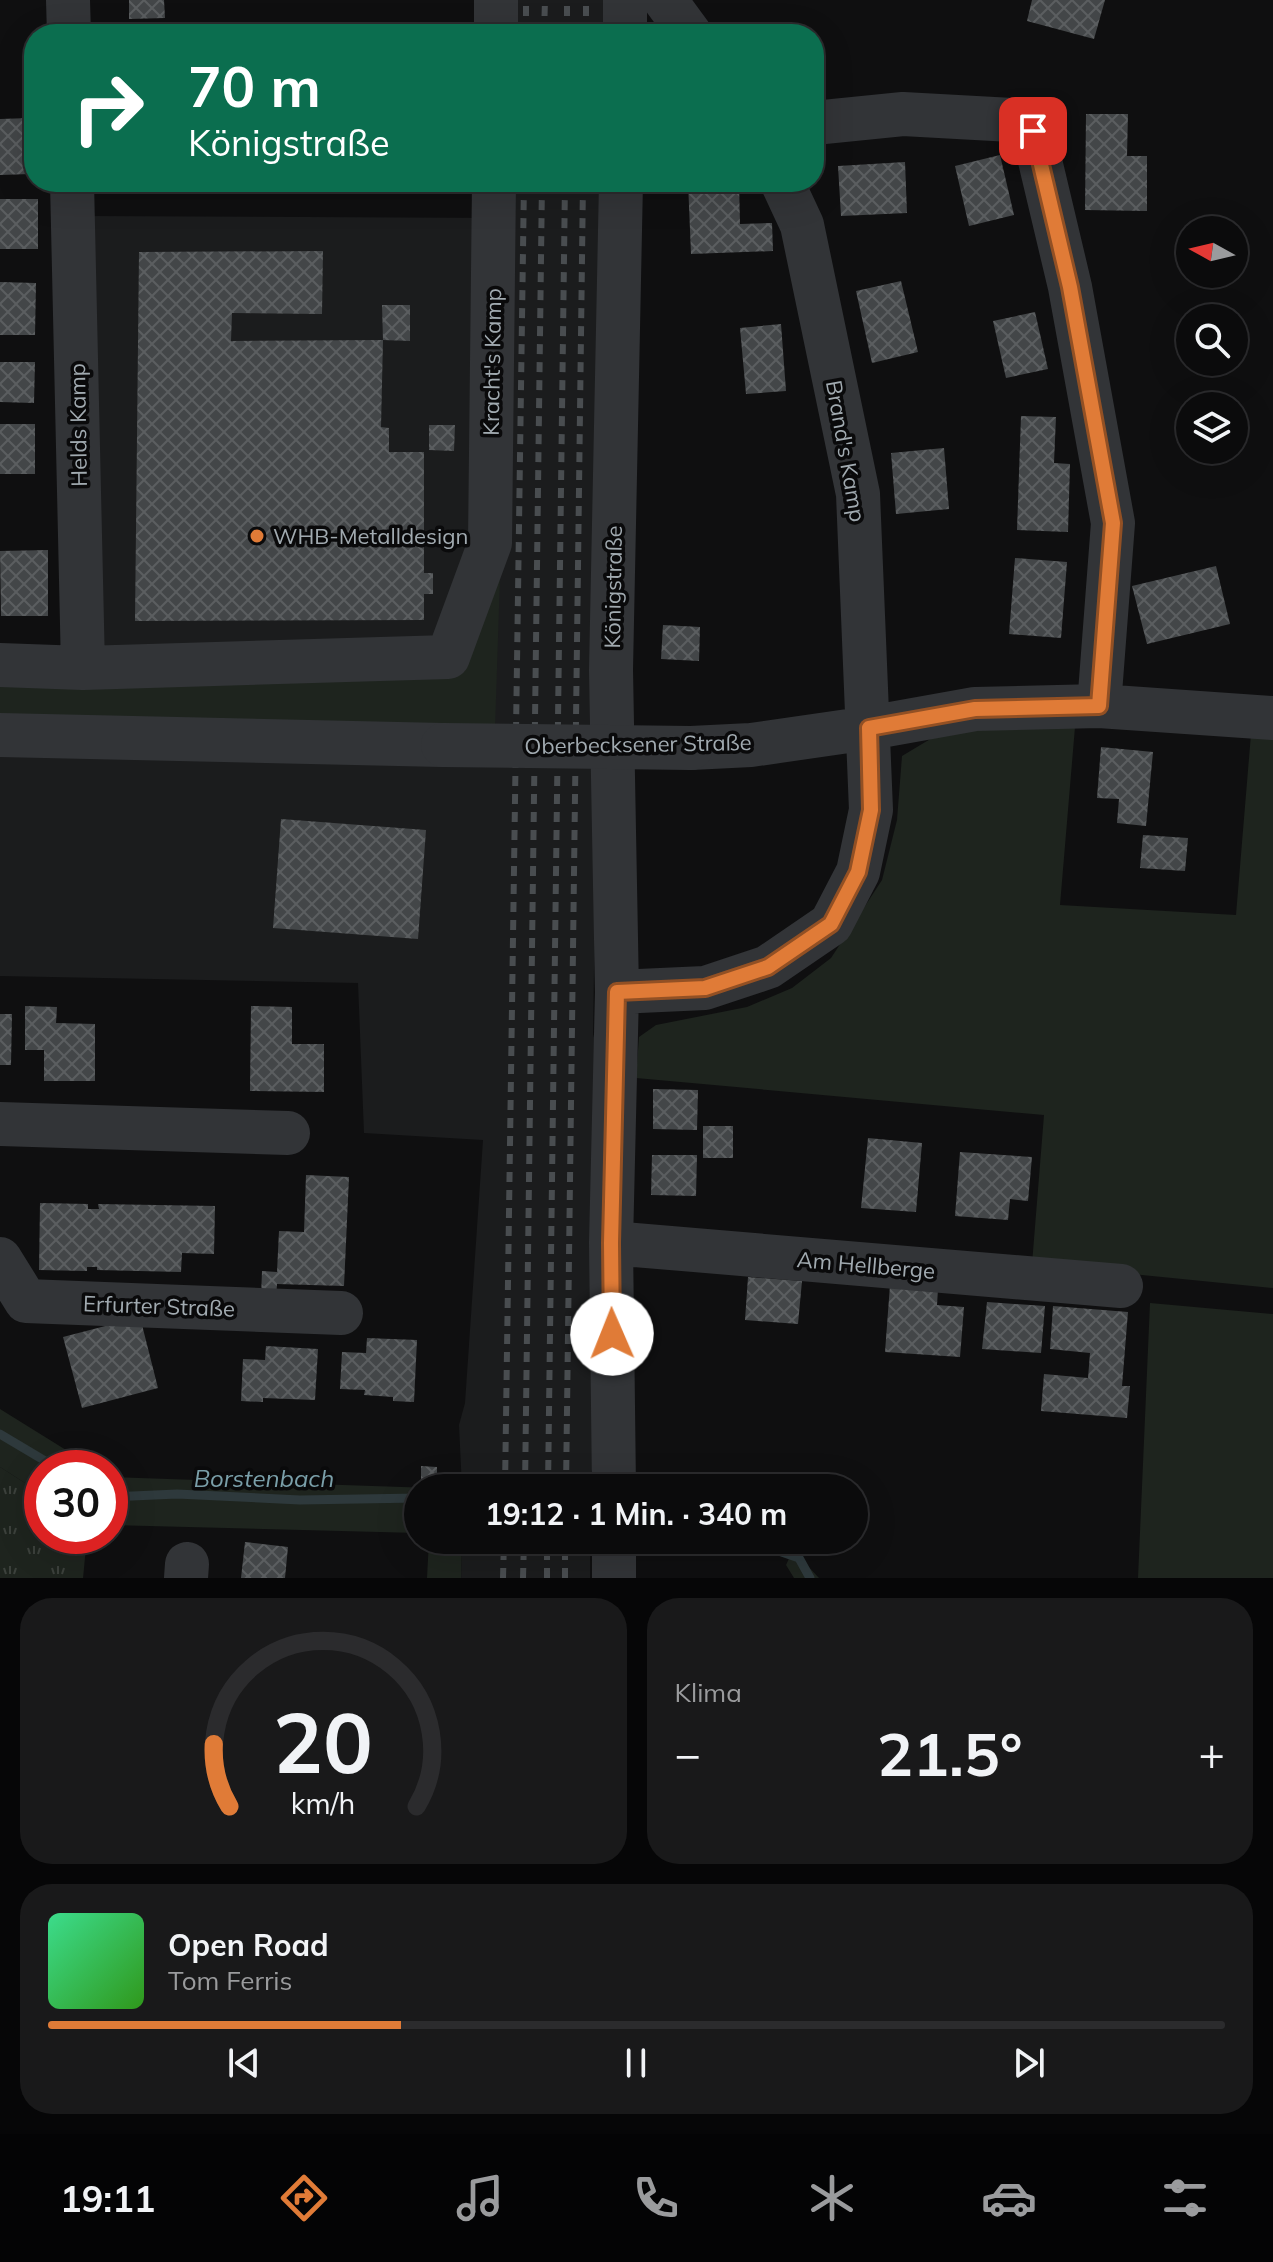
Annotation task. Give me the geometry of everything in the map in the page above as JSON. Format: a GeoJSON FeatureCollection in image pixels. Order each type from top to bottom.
{"type":"FeatureCollection","features":[{"type":"Feature","properties":{"kind":"street"},"geometry":{"type":"LineString","coordinates":[[68,0],[69,24]]}},
{"type":"Feature","properties":{"kind":"street"},"geometry":{"type":"LineString","coordinates":[[496,0],[496,24]]}},
{"type":"Feature","properties":{"kind":"street"},"geometry":{"type":"LineString","coordinates":[[625,0],[625,24]]}},
{"type":"Feature","properties":{"kind":"street"},"geometry":{"type":"LineString","coordinates":[[665,0],[683,24]]}},
{"type":"Feature","properties":{"kind":"street"},"geometry":{"type":"LineString","coordinates":[[824,122],[903,114],[1012,120],[1033,131],[1070,287],[1113,523],[1099,706]]}},
{"type":"Feature","properties":{"kind":"street","name":"Helds Kamp"},"geometry":{"type":"LineString","coordinates":[[72,192],[83,668]]}},
{"type":"Feature","properties":{"kind":"street","name":"Kracht's Kamp"},"geometry":{"type":"LineString","coordinates":[[83,668],[448,657],[490,543],[494,192]]}},
{"type":"Feature","properties":{"kind":"street","name":"Königstraße"},"geometry":{"type":"LineString","coordinates":[[614,1474],[611,1243],[617,992],[611,670],[621,192]]}},
{"type":"Feature","properties":{"kind":"street","name":"Brand's Kamp"},"geometry":{"type":"LineString","coordinates":[[787,192],[802,225],[858,494],[869,728]]}},
{"type":"Feature","properties":{"kind":"street"},"geometry":{"type":"LineString","coordinates":[[0,665],[83,668]]}},
{"type":"Feature","properties":{"kind":"street","name":"Oberbecksener Straße"},"geometry":{"type":"LineString","coordinates":[[0,735],[691,748],[751,745],[975,709],[1099,706],[1273,718]]}},
{"type":"Feature","properties":{"kind":"street"},"geometry":{"type":"LineString","coordinates":[[617,992],[705,988],[768,967],[831,924],[858,872],[871,810],[869,728]]}},
{"type":"Feature","properties":{"kind":"street"},"geometry":{"type":"LineString","coordinates":[[0,1124],[288,1133]]}},
{"type":"Feature","properties":{"kind":"street","name":"Am Hellberge"},"geometry":{"type":"LineString","coordinates":[[611,1243],[1121,1286]]}},
{"type":"Feature","properties":{"kind":"street","name":"Erfurter Straße"},"geometry":{"type":"LineString","coordinates":[[0,1259],[26,1301],[341,1313]]}},
{"type":"Feature","properties":{"kind":"street"},"geometry":{"type":"LineString","coordinates":[[614,1554],[614,1578]]}},
{"type":"Feature","properties":{"kind":"shaded area"},"geometry":{"type":"Polygon","coordinates":[[[509,0],[609,0],[609,24],[508,24],[509,0]]]}},
{"type":"Feature","properties":{"kind":"shaded area"},"geometry":{"type":"Polygon","coordinates":[[[505,192],[606,192],[593,1034],[599,1057],[597,1452],[591,1474],[461,1474],[459,1425],[465,1403],[483,1140],[364,1133],[358,983],[0,976],[0,714],[462,673],[88,677],[82,216],[504,218],[505,192]]]}},
{"type":"Feature","properties":{"kind":"shaded area"},"geometry":{"type":"Polygon","coordinates":[[[462,1554],[590,1554],[590,1578],[461,1578],[462,1554]]]}},
{"type":"Feature","properties":{"kind":"green space"},"geometry":{"type":"Polygon","coordinates":[[[501,547],[495,729],[0,714],[0,675],[462,673],[501,547]]]}},
{"type":"Feature","properties":{"kind":"green space"},"geometry":{"type":"Polygon","coordinates":[[[957,723],[1075,727],[1060,905],[1236,915],[1251,734],[1273,736],[1273,1288],[1032,1264],[1044,1115],[636,1078],[639,1037],[656,1025],[747,1007],[792,988],[831,958],[882,880],[897,820],[902,756],[957,723]]]}},
{"type":"Feature","properties":{"kind":"green space"},"geometry":{"type":"Polygon","coordinates":[[[1150,1303],[1273,1314],[1273,1578],[1138,1578],[1150,1303]]]}},
{"type":"Feature","properties":{"kind":"green space"},"geometry":{"type":"Polygon","coordinates":[[[0,1409],[66,1450],[24,1450],[24,1482],[0,1467],[0,1409]]]}},
{"type":"Feature","properties":{"kind":"green space"},"geometry":{"type":"Polygon","coordinates":[[[0,1467],[24,1482],[24,1554],[85,1554],[83,1578],[0,1578],[0,1467]]]}},
{"type":"Feature","properties":{"kind":"green space"},"geometry":{"type":"Polygon","coordinates":[[[128,1478],[404,1487],[404,1533],[128,1525],[128,1478]]]}},
{"type":"Feature","properties":{"kind":"green space"},"geometry":{"type":"Polygon","coordinates":[[[428,1554],[462,1554],[461,1578],[427,1578],[428,1554]]]}},
{"type":"Feature","properties":{"kind":"green space"},"geometry":{"type":"Polygon","coordinates":[[[791,1554],[797,1554],[819,1578],[794,1578],[786,1565],[791,1554]]]}},
{"type":"Feature","properties":{"kind":"building"},"geometry":{"type":"Polygon","coordinates":[[[129,0],[164,0],[165,18],[129,19],[129,0]]]}},
{"type":"Feature","properties":{"kind":"building"},"geometry":{"type":"Polygon","coordinates":[[[1032,0],[1105,0],[1094,39],[1027,21],[1032,0]]]}},
{"type":"Feature","properties":{"kind":"building"},"geometry":{"type":"Polygon","coordinates":[[[1086,114],[1128,114],[1127,156],[1147,156],[1147,211],[1085,210],[1086,114]]]}},
{"type":"Feature","properties":{"kind":"building"},"geometry":{"type":"Polygon","coordinates":[[[24,118],[24,174],[0,175],[0,119],[24,118]]]}},
{"type":"Feature","properties":{"kind":"building"},"geometry":{"type":"Polygon","coordinates":[[[1000,155],[1014,215],[969,226],[955,166],[1000,155]]]}},
{"type":"Feature","properties":{"kind":"building"},"geometry":{"type":"Polygon","coordinates":[[[905,162],[907,213],[841,216],[838,166],[905,162]]]}},
{"type":"Feature","properties":{"kind":"building"},"geometry":{"type":"Polygon","coordinates":[[[688,192],[739,192],[740,224],[772,223],[773,251],[691,254],[688,192]]]}},
{"type":"Feature","properties":{"kind":"building"},"geometry":{"type":"Polygon","coordinates":[[[0,199],[38,199],[38,249],[0,249],[0,199]]]}},
{"type":"Feature","properties":{"kind":"building","name":"WHB-Metalldesign"},"geometry":{"type":"Polygon","coordinates":[[[323,251],[322,314],[232,313],[231,341],[383,340],[381,427],[389,428],[389,452],[424,452],[424,573],[433,573],[433,594],[424,594],[424,620],[135,621],[139,252],[323,251]]]}},
{"type":"Feature","properties":{"kind":"building"},"geometry":{"type":"Polygon","coordinates":[[[901,281],[918,352],[872,363],[856,291],[901,281]]]}},
{"type":"Feature","properties":{"kind":"building"},"geometry":{"type":"Polygon","coordinates":[[[0,282],[36,283],[35,335],[0,335],[0,282]]]}},
{"type":"Feature","properties":{"kind":"building"},"geometry":{"type":"Polygon","coordinates":[[[382,305],[410,305],[410,341],[383,340],[382,305]]]}},
{"type":"Feature","properties":{"kind":"building"},"geometry":{"type":"Polygon","coordinates":[[[1035,312],[1048,369],[1006,378],[993,321],[1035,312]]]}},
{"type":"Feature","properties":{"kind":"building"},"geometry":{"type":"Polygon","coordinates":[[[781,324],[786,391],[746,394],[740,328],[781,324]]]}},
{"type":"Feature","properties":{"kind":"building"},"geometry":{"type":"Polygon","coordinates":[[[0,362],[35,362],[34,403],[0,402],[0,362]]]}},
{"type":"Feature","properties":{"kind":"building"},"geometry":{"type":"Polygon","coordinates":[[[1021,416],[1056,417],[1054,463],[1070,464],[1068,532],[1017,530],[1021,416]]]}},
{"type":"Feature","properties":{"kind":"building"},"geometry":{"type":"Polygon","coordinates":[[[0,424],[35,424],[35,474],[0,474],[0,424]]]}},
{"type":"Feature","properties":{"kind":"building"},"geometry":{"type":"Polygon","coordinates":[[[429,425],[455,425],[454,451],[429,450],[429,425]]]}},
{"type":"Feature","properties":{"kind":"building"},"geometry":{"type":"Polygon","coordinates":[[[944,448],[949,509],[896,514],[891,453],[944,448]]]}},
{"type":"Feature","properties":{"kind":"building"},"geometry":{"type":"Polygon","coordinates":[[[48,550],[48,616],[1,616],[0,551],[48,550]]]}},
{"type":"Feature","properties":{"kind":"building"},"geometry":{"type":"Polygon","coordinates":[[[1015,558],[1067,562],[1061,638],[1009,634],[1015,558]]]}},
{"type":"Feature","properties":{"kind":"building"},"geometry":{"type":"Polygon","coordinates":[[[1216,566],[1230,624],[1147,644],[1132,586],[1216,566]]]}},
{"type":"Feature","properties":{"kind":"building"},"geometry":{"type":"Polygon","coordinates":[[[663,625],[700,627],[699,661],[661,659],[663,625]]]}},
{"type":"Feature","properties":{"kind":"building"},"geometry":{"type":"Polygon","coordinates":[[[1101,747],[1153,752],[1146,826],[1117,823],[1119,799],[1097,798],[1101,747]]]}},
{"type":"Feature","properties":{"kind":"building"},"geometry":{"type":"Polygon","coordinates":[[[281,819],[426,830],[418,939],[273,928],[281,819]]]}},
{"type":"Feature","properties":{"kind":"building"},"geometry":{"type":"Polygon","coordinates":[[[1143,835],[1188,838],[1185,871],[1140,868],[1143,835]]]}},
{"type":"Feature","properties":{"kind":"building"},"geometry":{"type":"Polygon","coordinates":[[[25,1006],[57,1007],[56,1023],[95,1024],[95,1081],[44,1081],[44,1050],[25,1050],[25,1006]]]}},
{"type":"Feature","properties":{"kind":"building"},"geometry":{"type":"Polygon","coordinates":[[[251,1006],[292,1007],[292,1044],[324,1044],[324,1092],[250,1091],[251,1006]]]}},
{"type":"Feature","properties":{"kind":"building"},"geometry":{"type":"Polygon","coordinates":[[[0,1014],[12,1014],[11,1065],[0,1065],[0,1014]]]}},
{"type":"Feature","properties":{"kind":"building"},"geometry":{"type":"Polygon","coordinates":[[[653,1089],[698,1090],[697,1130],[653,1129],[653,1089]]]}},
{"type":"Feature","properties":{"kind":"building"},"geometry":{"type":"Polygon","coordinates":[[[703,1126],[733,1126],[733,1158],[703,1158],[703,1126]]]}},
{"type":"Feature","properties":{"kind":"building"},"geometry":{"type":"Polygon","coordinates":[[[868,1138],[922,1143],[916,1212],[861,1208],[868,1138]]]}},
{"type":"Feature","properties":{"kind":"building"},"geometry":{"type":"Polygon","coordinates":[[[960,1152],[1032,1157],[1028,1201],[1010,1199],[1008,1220],[955,1216],[960,1152]]]}},
{"type":"Feature","properties":{"kind":"building"},"geometry":{"type":"Polygon","coordinates":[[[652,1155],[697,1155],[696,1196],[651,1195],[652,1155]]]}},
{"type":"Feature","properties":{"kind":"building"},"geometry":{"type":"Polygon","coordinates":[[[306,1175],[349,1177],[344,1286],[277,1284],[276,1298],[261,1297],[262,1271],[277,1272],[279,1231],[304,1232],[306,1175]]]}},
{"type":"Feature","properties":{"kind":"building"},"geometry":{"type":"Polygon","coordinates":[[[40,1203],[88,1204],[88,1209],[99,1209],[98,1204],[215,1206],[214,1254],[182,1253],[181,1272],[97,1270],[97,1267],[87,1267],[87,1271],[39,1270],[40,1203]]]}},
{"type":"Feature","properties":{"kind":"building"},"geometry":{"type":"Polygon","coordinates":[[[748,1277],[802,1281],[798,1324],[745,1320],[748,1277]]]}},
{"type":"Feature","properties":{"kind":"building"},"geometry":{"type":"Polygon","coordinates":[[[890,1285],[938,1289],[937,1305],[964,1307],[960,1357],[885,1352],[890,1285]]]}},
{"type":"Feature","properties":{"kind":"building"},"geometry":{"type":"Polygon","coordinates":[[[987,1302],[1045,1306],[1041,1353],[982,1349],[987,1302]]]}},
{"type":"Feature","properties":{"kind":"building"},"geometry":{"type":"Polygon","coordinates":[[[1053,1306],[1128,1312],[1122,1386],[1130,1386],[1127,1418],[1041,1411],[1044,1374],[1088,1378],[1090,1353],[1050,1349],[1053,1306]]]}},
{"type":"Feature","properties":{"kind":"building"},"geometry":{"type":"Polygon","coordinates":[[[140,1317],[158,1388],[82,1408],[63,1337],[140,1317]]]}},
{"type":"Feature","properties":{"kind":"building"},"geometry":{"type":"Polygon","coordinates":[[[367,1338],[417,1340],[414,1402],[364,1395],[365,1390],[340,1389],[342,1352],[366,1353],[367,1338]]]}},
{"type":"Feature","properties":{"kind":"building"},"geometry":{"type":"Polygon","coordinates":[[[266,1346],[318,1349],[315,1400],[263,1398],[263,1402],[241,1401],[243,1359],[265,1360],[266,1346]]]}},
{"type":"Feature","properties":{"kind":"building"},"geometry":{"type":"Polygon","coordinates":[[[421,1466],[437,1467],[437,1474],[421,1474],[421,1466]]]}},
{"type":"Feature","properties":{"kind":"building"},"geometry":{"type":"Polygon","coordinates":[[[245,1542],[288,1547],[285,1578],[241,1578],[245,1542]]]}},
{"type":"Feature","properties":{"kind":"waterway","name":"Borstenbach"},"geometry":{"type":"LineString","coordinates":[[0,1434],[27,1450]]}},
{"type":"Feature","properties":{"kind":"waterway","name":"Borstenbach"},"geometry":{"type":"LineString","coordinates":[[128,1496],[177,1494],[300,1500],[404,1498]]}},
{"type":"Feature","properties":{"kind":"waterway","name":"Borstenbach"},"geometry":{"type":"LineString","coordinates":[[787,1554],[799,1558],[810,1578]]}},
{"type":"Feature","properties":{"kind":"railway"},"geometry":{"type":"LineString","coordinates":[[526,0],[526,24]]}},
{"type":"Feature","properties":{"kind":"railway"},"geometry":{"type":"LineString","coordinates":[[544,24],[545,0]]}},
{"type":"Feature","properties":{"kind":"railway"},"geometry":{"type":"LineString","coordinates":[[567,0],[567,24]]}},
{"type":"Feature","properties":{"kind":"railway"},"geometry":{"type":"LineString","coordinates":[[586,0],[586,24]]}},
{"type":"Feature","properties":{"kind":"railway"},"geometry":{"type":"LineString","coordinates":[[505,1474],[524,192]]}},
{"type":"Feature","properties":{"kind":"railway"},"geometry":{"type":"LineString","coordinates":[[525,1474],[542,192]]}},
{"type":"Feature","properties":{"kind":"railway"},"geometry":{"type":"LineString","coordinates":[[548,1474],[565,192]]}},
{"type":"Feature","properties":{"kind":"railway"},"geometry":{"type":"LineString","coordinates":[[566,1474],[583,192]]}},
{"type":"Feature","properties":{"kind":"railway"},"geometry":{"type":"LineString","coordinates":[[503,1578],[504,1554]]}},
{"type":"Feature","properties":{"kind":"railway"},"geometry":{"type":"LineString","coordinates":[[523,1578],[524,1554]]}},
{"type":"Feature","properties":{"kind":"railway"},"geometry":{"type":"LineString","coordinates":[[547,1554],[547,1578]]}},
{"type":"Feature","properties":{"kind":"railway"},"geometry":{"type":"LineString","coordinates":[[565,1554],[565,1578]]}},
{"type":"Feature","properties":{"kind":"place","name":"WHB-Metalldesign"},"geometry":{"type":"Point","coordinates":[257,536]}},
{"type":"Feature","properties":{"kind":"route"},"geometry":{"type":"LineString","coordinates":[[612,1334],[617,992],[705,988],[768,967],[831,924],[858,872],[871,810],[869,728],[975,709],[1099,706],[1113,523],[1070,287],[1033,131]]}}]}
